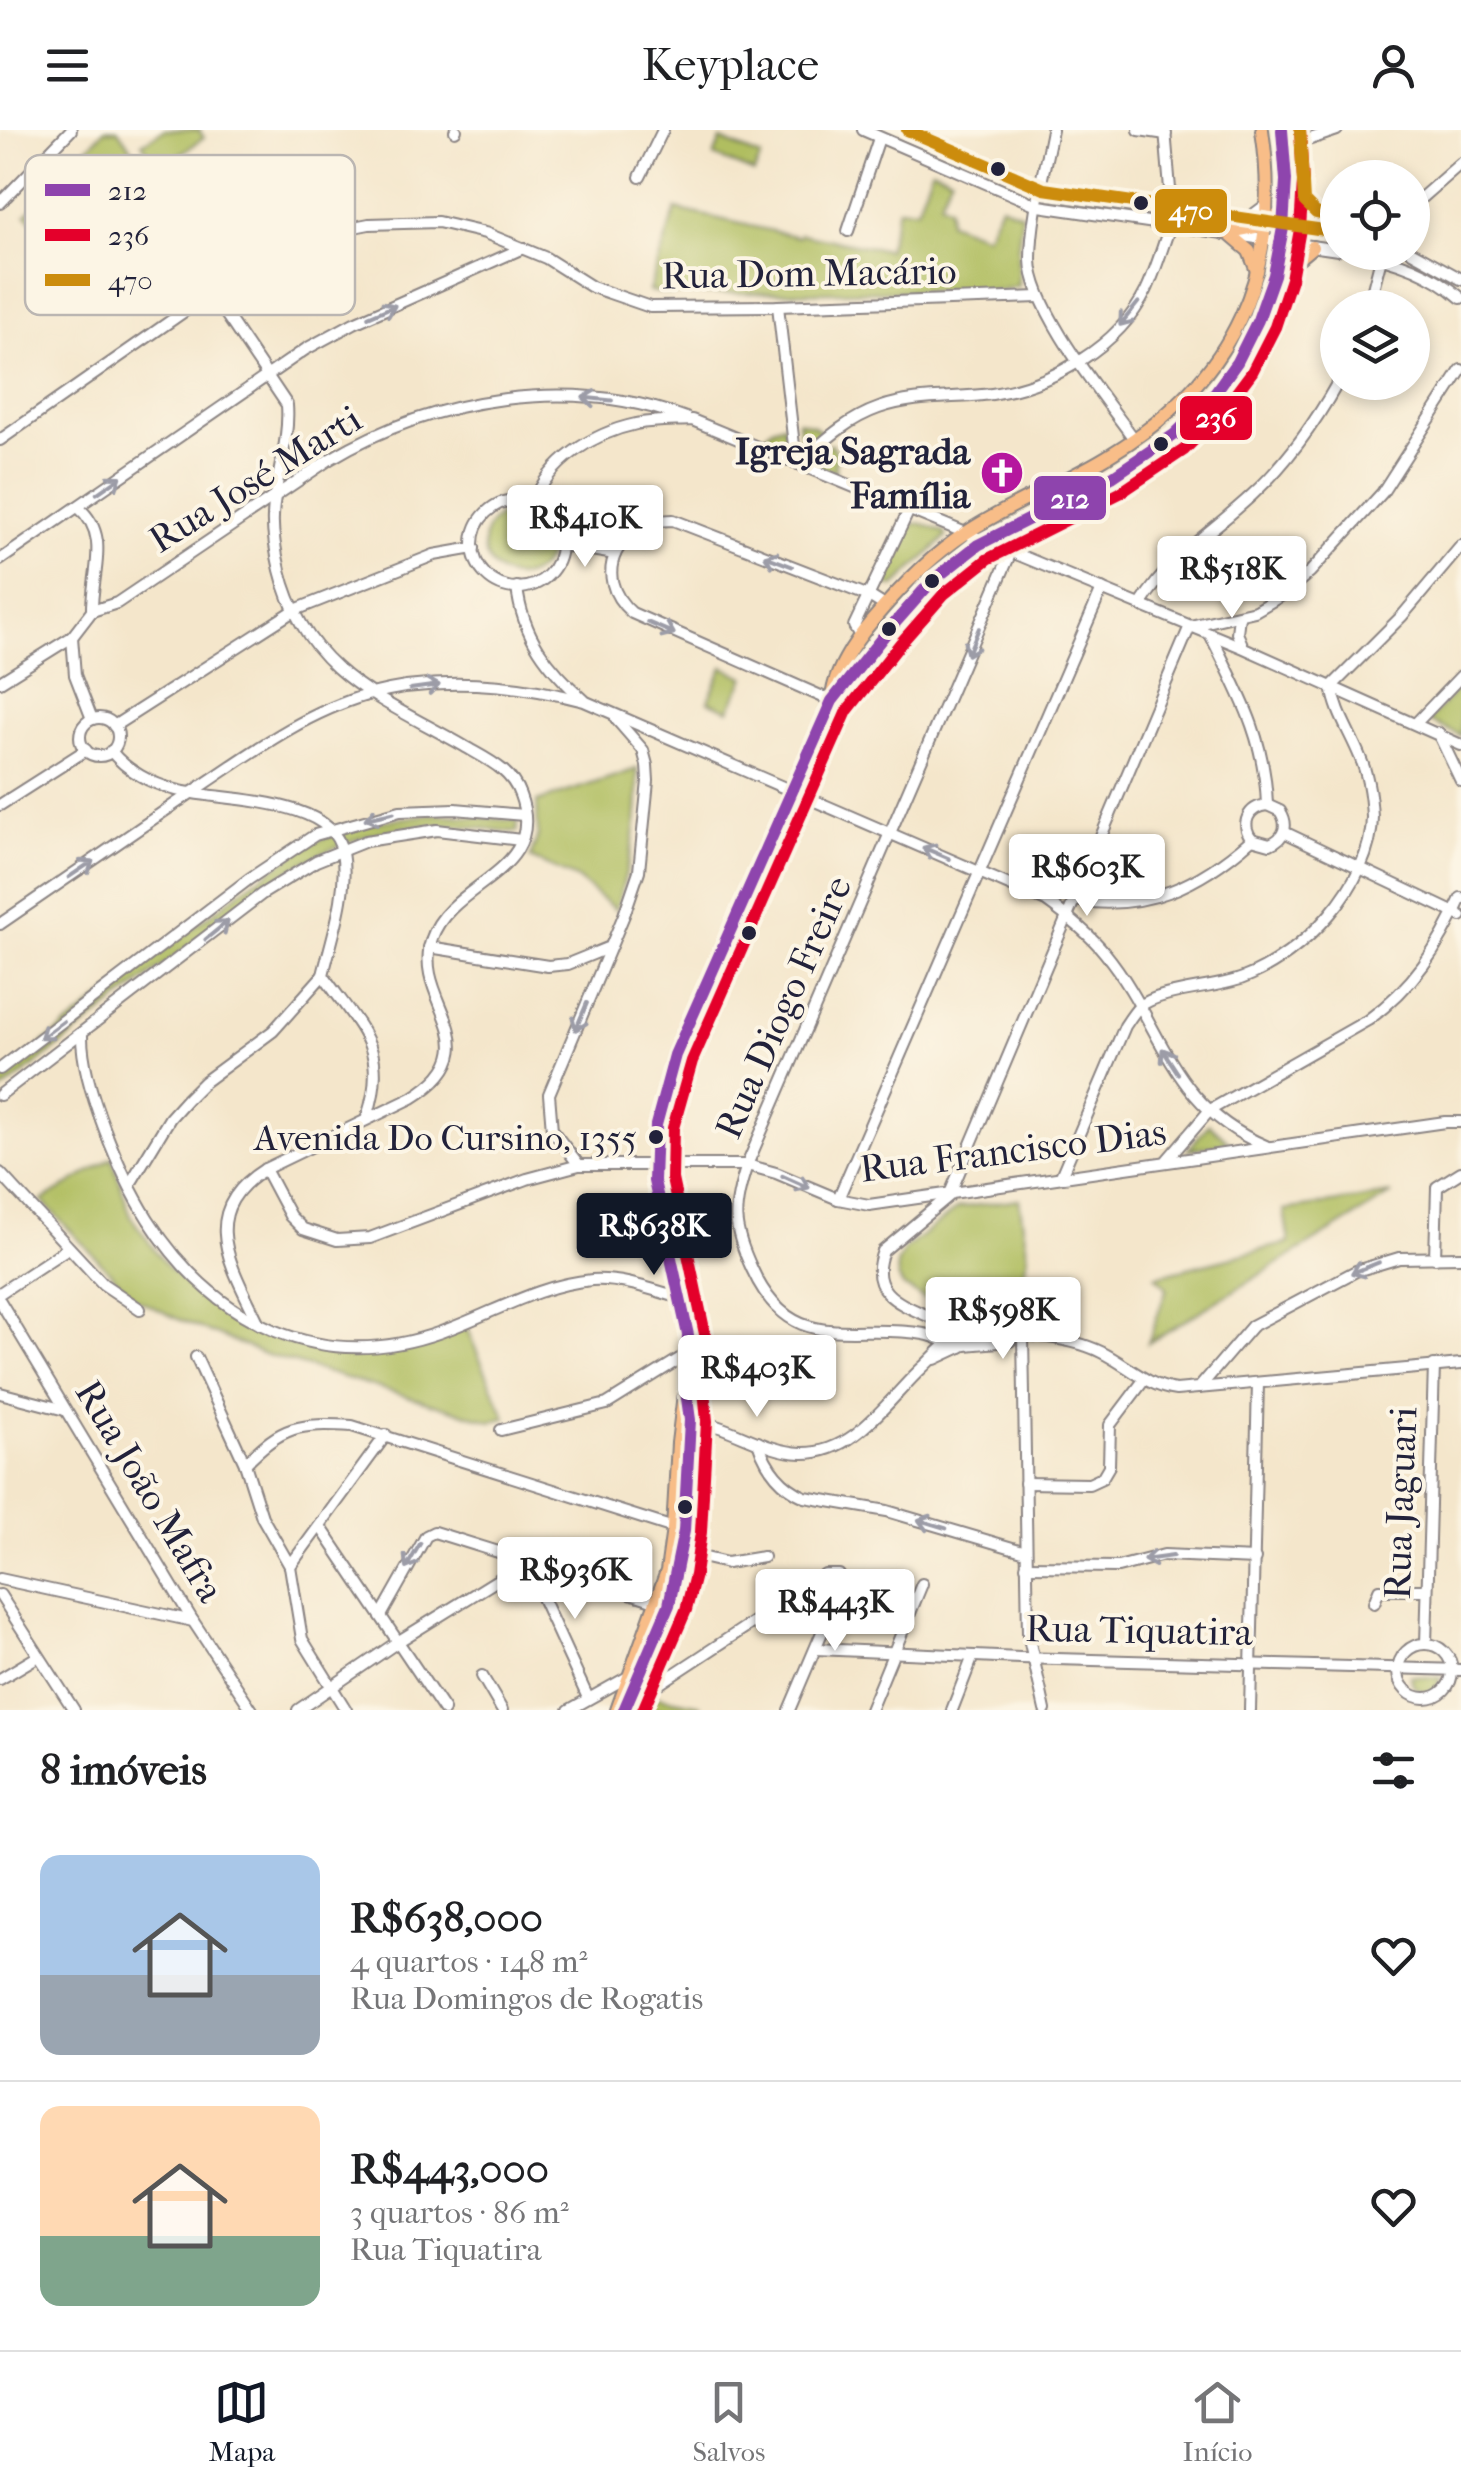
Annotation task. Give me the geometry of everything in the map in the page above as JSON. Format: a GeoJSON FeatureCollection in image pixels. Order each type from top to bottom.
{"type":"FeatureCollection","features":[{"type":"Feature","properties":{"kind":"main road"},"geometry":{"type":"LineString","coordinates":[[832,702],[836,682],[860,636],[885,606],[966,533],[1134,440],[1183,402],[1208,372],[1230,339],[1258,272],[1266,205],[1262,130]]}},
{"type":"Feature","properties":{"kind":"main road"},"geometry":{"type":"LineString","coordinates":[[622,1709],[663,1603],[679,1530],[689,1353],[652,1166],[656,1124],[675,1055],[832,702],[870,652],[942,572],[984,540],[1133,466],[1170,438],[1200,409],[1244,350],[1275,278],[1283,242],[1286,208],[1282,130]]}},
{"type":"Feature","properties":{"kind":"main road"},"geometry":{"type":"LineString","coordinates":[[1227,234],[1264,232],[1286,208]]}},
{"type":"Feature","properties":{"kind":"main road"},"geometry":{"type":"LineString","coordinates":[[1227,234],[1249,251],[1258,272]]}},
{"type":"Feature","properties":{"kind":"main road"},"geometry":{"type":"LineString","coordinates":[[1275,278],[1312,246]]}},
{"type":"Feature","properties":{"kind":"main road"},"geometry":{"type":"LineString","coordinates":[[1011,552],[1022,521]]}},
{"type":"Feature","properties":{"kind":"main road"},"geometry":{"type":"LineString","coordinates":[[870,652],[888,616],[885,606]]}},
{"type":"Feature","properties":{"kind":"main road"},"geometry":{"type":"LineString","coordinates":[[687,1396],[693,1412],[713,1424]]}},
{"type":"Feature","properties":{"kind":"street"},"geometry":{"type":"LineString","coordinates":[[47,155],[71,130]]}},
{"type":"Feature","properties":{"kind":"street"},"geometry":{"type":"LineString","coordinates":[[640,177],[663,130]]}},
{"type":"Feature","properties":{"kind":"street"},"geometry":{"type":"LineString","coordinates":[[863,130],[1039,206],[1227,234]]}},
{"type":"Feature","properties":{"kind":"street"},"geometry":{"type":"LineString","coordinates":[[1052,130],[1032,259],[1040,297],[1134,440]]}},
{"type":"Feature","properties":{"kind":"street"},"geometry":{"type":"LineString","coordinates":[[1139,130],[1166,132],[1172,213]]}},
{"type":"Feature","properties":{"kind":"street"},"geometry":{"type":"LineString","coordinates":[[1284,148],[1337,130]]}},
{"type":"Feature","properties":{"kind":"street"},"geometry":{"type":"LineString","coordinates":[[848,232],[879,138]]}},
{"type":"Feature","properties":{"kind":"street"},"geometry":{"type":"LineString","coordinates":[[1430,190],[1461,163]]}},
{"type":"Feature","properties":{"kind":"street"},"geometry":{"type":"LineString","coordinates":[[0,203],[25,177]]}},
{"type":"Feature","properties":{"kind":"street"},"geometry":{"type":"LineString","coordinates":[[1041,192],[1230,221],[1250,217],[1266,205]]}},
{"type":"Feature","properties":{"kind":"street"},"geometry":{"type":"LineString","coordinates":[[1286,208],[1307,229],[1320,232]]}},
{"type":"Feature","properties":{"kind":"street","name":"Rua Dom Macário"},"geometry":{"type":"LineString","coordinates":[[355,226],[438,222],[485,234],[555,262],[592,287],[650,306],[1040,297]]}},
{"type":"Feature","properties":{"kind":"street"},"geometry":{"type":"LineString","coordinates":[[797,464],[851,420],[876,408],[901,401],[1022,388],[1079,360],[1106,340],[1138,304],[1170,226]]}},
{"type":"Feature","properties":{"kind":"street"},"geometry":{"type":"LineString","coordinates":[[1264,232],[1283,242],[1320,247]]}},
{"type":"Feature","properties":{"kind":"street"},"geometry":{"type":"LineString","coordinates":[[0,560],[268,374],[354,322],[522,248]]}},
{"type":"Feature","properties":{"kind":"street"},"geometry":{"type":"LineString","coordinates":[[1430,262],[1461,278]]}},
{"type":"Feature","properties":{"kind":"street"},"geometry":{"type":"LineString","coordinates":[[1413,270],[1431,277],[1461,298]]}},
{"type":"Feature","properties":{"kind":"street"},"geometry":{"type":"LineString","coordinates":[[778,306],[797,464]]}},
{"type":"Feature","properties":{"kind":"street","name":"Rua Dom Macário"},"geometry":{"type":"LineString","coordinates":[[0,440],[178,315]]}},
{"type":"Feature","properties":{"kind":"street"},"geometry":{"type":"LineString","coordinates":[[227,315],[286,399],[288,410],[273,516],[276,548],[283,580],[318,648],[368,695],[502,769],[518,791],[524,816],[522,840],[502,868],[447,912],[436,926],[429,947],[430,976],[450,1026],[449,1064],[428,1088],[265,1169],[239,1188],[225,1218],[225,1243],[258,1324]]}},
{"type":"Feature","properties":{"kind":"street"},"geometry":{"type":"LineString","coordinates":[[962,1343],[890,1296],[881,1282],[878,1264],[883,1251],[949,1196],[1190,626],[1256,611],[1284,594],[1333,551],[1382,493],[1442,394],[1461,370]]}},
{"type":"Feature","properties":{"kind":"street","name":"Rua José Marti"},"geometry":{"type":"LineString","coordinates":[[92,611],[117,603],[354,445],[402,424],[457,408],[517,398],[567,396],[643,406],[692,420],[1141,604],[1461,744]]}},
{"type":"Feature","properties":{"kind":"street"},"geometry":{"type":"LineString","coordinates":[[1141,604],[1168,566],[1280,467],[1327,400]]}},
{"type":"Feature","properties":{"kind":"street"},"geometry":{"type":"LineString","coordinates":[[534,503],[552,471],[603,434],[640,423],[692,420]]}},
{"type":"Feature","properties":{"kind":"street"},"geometry":{"type":"LineString","coordinates":[[514,500],[534,503],[554,520],[561,546],[557,563],[548,575],[535,584],[517,588],[489,578],[480,567],[474,548],[478,524],[492,507],[514,500]]}},
{"type":"Feature","properties":{"kind":"street"},"geometry":{"type":"LineString","coordinates":[[0,682],[72,636],[92,611],[99,553],[97,531],[78,507]]}},
{"type":"Feature","properties":{"kind":"street"},"geometry":{"type":"LineString","coordinates":[[860,636],[854,626],[909,510]]}},
{"type":"Feature","properties":{"kind":"street"},"geometry":{"type":"LineString","coordinates":[[832,702],[632,613],[617,595],[612,579],[616,554],[632,530],[652,520],[673,520],[869,596],[885,606]]}},
{"type":"Feature","properties":{"kind":"street"},"geometry":{"type":"LineString","coordinates":[[561,546],[616,554]]}},
{"type":"Feature","properties":{"kind":"street"},"geometry":{"type":"LineString","coordinates":[[1061,1176],[1110,1058],[1139,1007],[1175,994],[1221,985],[1266,968],[1318,927],[1347,892],[1370,832],[1370,791],[1361,759],[1338,712],[1332,686],[1402,616],[1461,546]]}},
{"type":"Feature","properties":{"kind":"street"},"geometry":{"type":"LineString","coordinates":[[114,726],[296,610],[434,555],[474,548]]}},
{"type":"Feature","properties":{"kind":"street","name":"Rua Diogo Freire"},"geometry":{"type":"LineString","coordinates":[[946,1343],[916,1333],[817,1330],[794,1321],[772,1304],[754,1275],[736,1232],[734,1212],[747,1165],[1011,552]]}},
{"type":"Feature","properties":{"kind":"street"},"geometry":{"type":"LineString","coordinates":[[517,588],[525,628],[557,677],[584,701]]}},
{"type":"Feature","properties":{"kind":"street"},"geometry":{"type":"LineString","coordinates":[[838,1200],[1102,589]]}},
{"type":"Feature","properties":{"kind":"street"},"geometry":{"type":"LineString","coordinates":[[1239,616],[1238,633],[1244,648]]}},
{"type":"Feature","properties":{"kind":"street"},"geometry":{"type":"LineString","coordinates":[[1210,634],[1252,719],[1265,769],[1267,805]]}},
{"type":"Feature","properties":{"kind":"street"},"geometry":{"type":"LineString","coordinates":[[72,636],[75,675],[92,719]]}},
{"type":"Feature","properties":{"kind":"street"},"geometry":{"type":"LineString","coordinates":[[1416,722],[1461,676]]}},
{"type":"Feature","properties":{"kind":"street"},"geometry":{"type":"LineString","coordinates":[[554,693],[557,677]]}},
{"type":"Feature","properties":{"kind":"street"},"geometry":{"type":"LineString","coordinates":[[0,924],[260,747],[323,711],[368,695],[449,684],[522,687],[584,701],[1046,902],[1104,952],[1175,1070],[1210,1110],[1234,1133],[1266,1146]]}},
{"type":"Feature","properties":{"kind":"street"},"geometry":{"type":"LineString","coordinates":[[579,1165],[552,1130],[548,1101],[639,871],[648,781],[643,750],[628,730],[603,709]]}},
{"type":"Feature","properties":{"kind":"street"},"geometry":{"type":"LineString","coordinates":[[104,718],[114,726],[117,742],[110,751],[95,755],[80,741],[81,730],[92,719],[104,718]]}},
{"type":"Feature","properties":{"kind":"street"},"geometry":{"type":"LineString","coordinates":[[1438,734],[1461,781]]}},
{"type":"Feature","properties":{"kind":"street"},"geometry":{"type":"LineString","coordinates":[[643,750],[649,738],[668,736]]}},
{"type":"Feature","properties":{"kind":"street"},"geometry":{"type":"LineString","coordinates":[[0,805],[86,750]]}},
{"type":"Feature","properties":{"kind":"street"},"geometry":{"type":"LineString","coordinates":[[110,751],[144,778],[192,793],[299,810],[330,830],[342,848],[342,888],[323,974],[274,1031],[187,1099],[170,1118],[130,1184]]}},
{"type":"Feature","properties":{"kind":"street"},"geometry":{"type":"LineString","coordinates":[[1274,807],[1284,818],[1284,832],[1270,844],[1252,839],[1246,829],[1248,817],[1256,808],[1274,807]]}},
{"type":"Feature","properties":{"kind":"street"},"geometry":{"type":"LineString","coordinates":[[0,1068],[288,850],[330,830],[400,811],[434,809],[524,816]]}},
{"type":"Feature","properties":{"kind":"street"},"geometry":{"type":"LineString","coordinates":[[434,809],[437,830]]}},
{"type":"Feature","properties":{"kind":"street"},"geometry":{"type":"LineString","coordinates":[[0,1095],[262,894],[342,848],[437,830],[522,840]]}},
{"type":"Feature","properties":{"kind":"street"},"geometry":{"type":"LineString","coordinates":[[1284,832],[1458,915]]}},
{"type":"Feature","properties":{"kind":"street"},"geometry":{"type":"LineString","coordinates":[[1074,900],[1103,904],[1164,894],[1211,874],[1252,839]]}},
{"type":"Feature","properties":{"kind":"street"},"geometry":{"type":"LineString","coordinates":[[249,879],[262,894]]}},
{"type":"Feature","properties":{"kind":"street"},"geometry":{"type":"LineString","coordinates":[[1166,1160],[1210,1110],[1389,1005],[1425,967],[1458,915],[1461,898]]}},
{"type":"Feature","properties":{"kind":"street"},"geometry":{"type":"LineString","coordinates":[[168,940],[183,957]]}},
{"type":"Feature","properties":{"kind":"street"},"geometry":{"type":"LineString","coordinates":[[429,947],[536,966],[568,964],[610,947]]}},
{"type":"Feature","properties":{"kind":"street"},"geometry":{"type":"LineString","coordinates":[[583,958],[592,964],[598,976]]}},
{"type":"Feature","properties":{"kind":"street"},"geometry":{"type":"LineString","coordinates":[[323,974],[373,1049],[376,1086],[386,1109]]}},
{"type":"Feature","properties":{"kind":"street"},"geometry":{"type":"LineString","coordinates":[[96,996],[109,1013]]}},
{"type":"Feature","properties":{"kind":"street"},"geometry":{"type":"LineString","coordinates":[[82,1034],[83,1064],[130,1184],[164,1243],[187,1272],[234,1311],[258,1324],[324,1346],[366,1347],[426,1337],[534,1292],[564,1284],[598,1280],[681,1298]]}},
{"type":"Feature","properties":{"kind":"street"},"geometry":{"type":"LineString","coordinates":[[60,1052],[83,1064]]}},
{"type":"Feature","properties":{"kind":"street"},"geometry":{"type":"LineString","coordinates":[[367,1118],[376,1086]]}},
{"type":"Feature","properties":{"kind":"street","name":"Rua Francisco Dias"},"geometry":{"type":"LineString","coordinates":[[265,1169],[290,1216],[304,1229],[336,1240],[370,1238],[527,1179],[579,1165],[747,1165],[838,1200],[869,1205],[949,1196],[1166,1160],[1461,1122]]}},
{"type":"Feature","properties":{"kind":"street"},"geometry":{"type":"LineString","coordinates":[[1225,1153],[1234,1133]]}},
{"type":"Feature","properties":{"kind":"street"},"geometry":{"type":"LineString","coordinates":[[1435,1258],[1438,1187],[1461,1172]]}},
{"type":"Feature","properties":{"kind":"street"},"geometry":{"type":"LineString","coordinates":[[0,1173],[116,1295],[140,1309]]}},
{"type":"Feature","properties":{"kind":"street"},"geometry":{"type":"LineString","coordinates":[[0,1293],[68,1248]]}},
{"type":"Feature","properties":{"kind":"street"},"geometry":{"type":"LineString","coordinates":[[1198,1388],[1243,1333],[1280,1310],[1377,1263],[1400,1258],[1461,1258]]}},
{"type":"Feature","properties":{"kind":"street"},"geometry":{"type":"LineString","coordinates":[[234,1311],[242,1288]]}},
{"type":"Feature","properties":{"kind":"street","name":"Rua João Mafra"},"geometry":{"type":"LineString","coordinates":[[0,1301],[252,1710]]}},
{"type":"Feature","properties":{"kind":"street"},"geometry":{"type":"LineString","coordinates":[[916,1333],[926,1326],[927,1318]]}},
{"type":"Feature","properties":{"kind":"street"},"geometry":{"type":"LineString","coordinates":[[1026,1337],[1026,1566],[1031,1658],[1045,1710]]}},
{"type":"Feature","properties":{"kind":"street"},"geometry":{"type":"LineString","coordinates":[[684,1431],[713,1424],[782,1450],[805,1453],[828,1449],[868,1424],[946,1343],[1026,1337],[1083,1345],[1144,1380],[1176,1390],[1461,1366]]}},
{"type":"Feature","properties":{"kind":"street"},"geometry":{"type":"LineString","coordinates":[[924,1366],[962,1343]]}},
{"type":"Feature","properties":{"kind":"street"},"geometry":{"type":"LineString","coordinates":[[501,1430],[607,1404],[689,1353]]}},
{"type":"Feature","properties":{"kind":"street"},"geometry":{"type":"LineString","coordinates":[[196,1356],[245,1464],[262,1517],[290,1566],[302,1639],[346,1710]]}},
{"type":"Feature","properties":{"kind":"street","name":"Rua Jaguari"},"geometry":{"type":"LineString","coordinates":[[1426,1644],[1434,1368]]}},
{"type":"Feature","properties":{"kind":"street"},"geometry":{"type":"LineString","coordinates":[[1024,1483],[1089,1484],[1102,1478],[1108,1466],[1110,1425],[1144,1380]]}},
{"type":"Feature","properties":{"kind":"street"},"geometry":{"type":"LineString","coordinates":[[1250,1710],[1258,1383]]}},
{"type":"Feature","properties":{"kind":"street"},"geometry":{"type":"LineString","coordinates":[[0,1394],[65,1410]]}},
{"type":"Feature","properties":{"kind":"street"},"geometry":{"type":"LineString","coordinates":[[245,1464],[275,1435],[302,1428],[352,1426],[679,1530]]}},
{"type":"Feature","properties":{"kind":"street"},"geometry":{"type":"LineString","coordinates":[[290,1566],[386,1435]]}},
{"type":"Feature","properties":{"kind":"street"},"geometry":{"type":"LineString","coordinates":[[758,1442],[771,1472],[804,1497],[887,1511],[1026,1552]]}},
{"type":"Feature","properties":{"kind":"street"},"geometry":{"type":"LineString","coordinates":[[771,1472],[782,1450]]}},
{"type":"Feature","properties":{"kind":"street"},"geometry":{"type":"LineString","coordinates":[[320,1526],[444,1710]]}},
{"type":"Feature","properties":{"kind":"street"},"geometry":{"type":"LineString","coordinates":[[382,1614],[430,1532],[663,1603]]}},
{"type":"Feature","properties":{"kind":"street"},"geometry":{"type":"LineString","coordinates":[[676,1551],[738,1564],[763,1558]]}},
{"type":"Feature","properties":{"kind":"street"},"geometry":{"type":"LineString","coordinates":[[1026,1566],[1118,1566],[1164,1555],[1255,1559]]}},
{"type":"Feature","properties":{"kind":"street"},"geometry":{"type":"LineString","coordinates":[[298,1710],[399,1641],[527,1562]]}},
{"type":"Feature","properties":{"kind":"street"},"geometry":{"type":"LineString","coordinates":[[527,1562],[588,1698]]}},
{"type":"Feature","properties":{"kind":"street"},"geometry":{"type":"LineString","coordinates":[[622,1709],[825,1575],[839,1575],[843,1582],[788,1710]]}},
{"type":"Feature","properties":{"kind":"street"},"geometry":{"type":"LineString","coordinates":[[0,1580],[194,1621]]}},
{"type":"Feature","properties":{"kind":"street"},"geometry":{"type":"LineString","coordinates":[[870,1710],[922,1584]]}},
{"type":"Feature","properties":{"kind":"street"},"geometry":{"type":"LineString","coordinates":[[1374,1603],[1378,1590],[1427,1590]]}},
{"type":"Feature","properties":{"kind":"street"},"geometry":{"type":"LineString","coordinates":[[0,1595],[74,1710]]}},
{"type":"Feature","properties":{"kind":"street"},"geometry":{"type":"LineString","coordinates":[[1426,1644],[1444,1651],[1456,1670],[1444,1689],[1425,1704],[1404,1688],[1398,1666],[1406,1650],[1426,1644]]}},
{"type":"Feature","properties":{"kind":"street","name":"Rua Tiquatira"},"geometry":{"type":"LineString","coordinates":[[816,1649],[1456,1670]]}},
{"type":"Feature","properties":{"kind":"street"},"geometry":{"type":"LineString","coordinates":[[952,1710],[972,1656]]}},
{"type":"Feature","properties":{"kind":"street"},"geometry":{"type":"LineString","coordinates":[[0,1679],[37,1657]]}},
{"type":"Feature","properties":{"kind":"street"},"geometry":{"type":"LineString","coordinates":[[569,1710],[634,1673]]}},
{"type":"Feature","properties":{"kind":"street"},"geometry":{"type":"LineString","coordinates":[[482,1676],[502,1710]]}},
{"type":"Feature","properties":{"kind":"green space"},"geometry":{"type":"Polygon","coordinates":[[[104,130],[118,130],[136,155],[81,155],[104,130]]]}},
{"type":"Feature","properties":{"kind":"green space"},"geometry":{"type":"Polygon","coordinates":[[[164,130],[199,130],[204,138],[178,155],[150,155],[142,143],[164,130]]]}},
{"type":"Feature","properties":{"kind":"green space"},"geometry":{"type":"Polygon","coordinates":[[[721,140],[761,157],[754,173],[714,156],[721,140]]]}},
{"type":"Feature","properties":{"kind":"green space"},"geometry":{"type":"Polygon","coordinates":[[[932,169],[951,177],[940,202],[949,207],[949,222],[986,236],[1001,205],[1022,214],[1018,286],[1001,290],[670,294],[649,291],[676,209],[799,237],[800,234],[887,250],[898,208],[917,209],[932,169]]]}},
{"type":"Feature","properties":{"kind":"green space"},"geometry":{"type":"Polygon","coordinates":[[[798,421],[813,425],[826,436],[801,458],[798,421]]]}},
{"type":"Feature","properties":{"kind":"green space"},"geometry":{"type":"Polygon","coordinates":[[[784,424],[787,452],[759,441],[772,428],[784,424]]]}},
{"type":"Feature","properties":{"kind":"green space"},"geometry":{"type":"Polygon","coordinates":[[[831,443],[836,454],[835,472],[808,462],[831,443]]]}},
{"type":"Feature","properties":{"kind":"green space"},"geometry":{"type":"Polygon","coordinates":[[[517,511],[540,521],[550,544],[540,567],[517,577],[494,567],[484,544],[494,521],[517,511]]]}},
{"type":"Feature","properties":{"kind":"green space"},"geometry":{"type":"Polygon","coordinates":[[[915,523],[946,537],[895,586],[889,586],[886,583],[910,528],[915,523]]]}},
{"type":"Feature","properties":{"kind":"green space"},"geometry":{"type":"Polygon","coordinates":[[[723,667],[745,677],[729,710],[708,701],[723,667]]]}},
{"type":"Feature","properties":{"kind":"green space"},"geometry":{"type":"Polygon","coordinates":[[[1461,684],[1461,736],[1429,721],[1461,684]]]}},
{"type":"Feature","properties":{"kind":"green space"},"geometry":{"type":"Polygon","coordinates":[[[637,769],[636,823],[616,910],[576,878],[530,858],[538,835],[537,802],[637,769]]]}},
{"type":"Feature","properties":{"kind":"green space"},"geometry":{"type":"Polygon","coordinates":[[[432,814],[518,821],[517,832],[445,825],[401,828],[359,838],[299,865],[280,875],[0,1092],[0,1077],[250,884],[316,841],[364,824],[432,814]]]}},
{"type":"Feature","properties":{"kind":"green space"},"geometry":{"type":"Polygon","coordinates":[[[1209,1124],[1229,1142],[1188,1150],[1209,1124]]]}},
{"type":"Feature","properties":{"kind":"green space"},"geometry":{"type":"Polygon","coordinates":[[[112,1158],[131,1217],[167,1267],[230,1319],[283,1341],[328,1352],[399,1349],[466,1327],[506,1418],[491,1421],[264,1354],[135,1298],[42,1201],[112,1158]]]}},
{"type":"Feature","properties":{"kind":"green space"},"geometry":{"type":"Polygon","coordinates":[[[1392,1194],[1148,1343],[1167,1288],[1156,1276],[1289,1243],[1284,1210],[1392,1194]]]}},
{"type":"Feature","properties":{"kind":"green space"},"geometry":{"type":"Polygon","coordinates":[[[1019,1199],[1028,1257],[1008,1322],[969,1322],[903,1286],[897,1264],[905,1249],[958,1208],[1019,1199]]]}},
{"type":"Feature","properties":{"kind":"green space"},"geometry":{"type":"Polygon","coordinates":[[[1410,1676],[1441,1678],[1436,1689],[1425,1693],[1414,1687],[1410,1676]]]}},
{"type":"Feature","properties":{"kind":"green space"},"geometry":{"type":"Polygon","coordinates":[[[653,1696],[700,1705],[699,1710],[650,1710],[653,1696]]]}},
{"type":"Feature","properties":{"kind":"transit line","name":"470"},"geometry":{"type":"LineString","coordinates":[[907,130],[1044,189],[1320,229]]}},
{"type":"Feature","properties":{"kind":"transit line","name":"212"},"geometry":{"type":"LineString","coordinates":[[624,1710],[669,1605],[684,1531],[690,1420],[686,1391],[688,1335],[654,1181],[656,1125],[675,1055],[832,701],[886,633],[932,581],[978,545],[1112,477],[1174,435],[1209,401],[1237,362],[1274,275],[1283,228],[1286,180],[1282,130]]}},
{"type":"Feature","properties":{"kind":"transit line","name":"236"},"geometry":{"type":"LineString","coordinates":[[643,1710],[686,1610],[701,1532],[707,1421],[705,1334],[672,1179],[673,1128],[692,1061],[847,711],[900,644],[944,594],[988,559],[1120,493],[1184,450],[1222,412],[1252,372],[1275,327],[1291,279],[1303,181],[1300,130]]}},
{"type":"Feature","properties":{"kind":"transit line","name":"470"},"geometry":{"type":"LineString","coordinates":[[1300,130],[1304,201],[1320,214]]}},
{"type":"Feature","properties":{"kind":"place","name":"Igreja Sagrada Família"},"geometry":{"type":"Point","coordinates":[1002,473]}},
{"type":"Feature","properties":{"kind":"place","name":"Avenida Do Cursino, 1355"},"geometry":{"type":"Point","coordinates":[656,1137]}}]}
